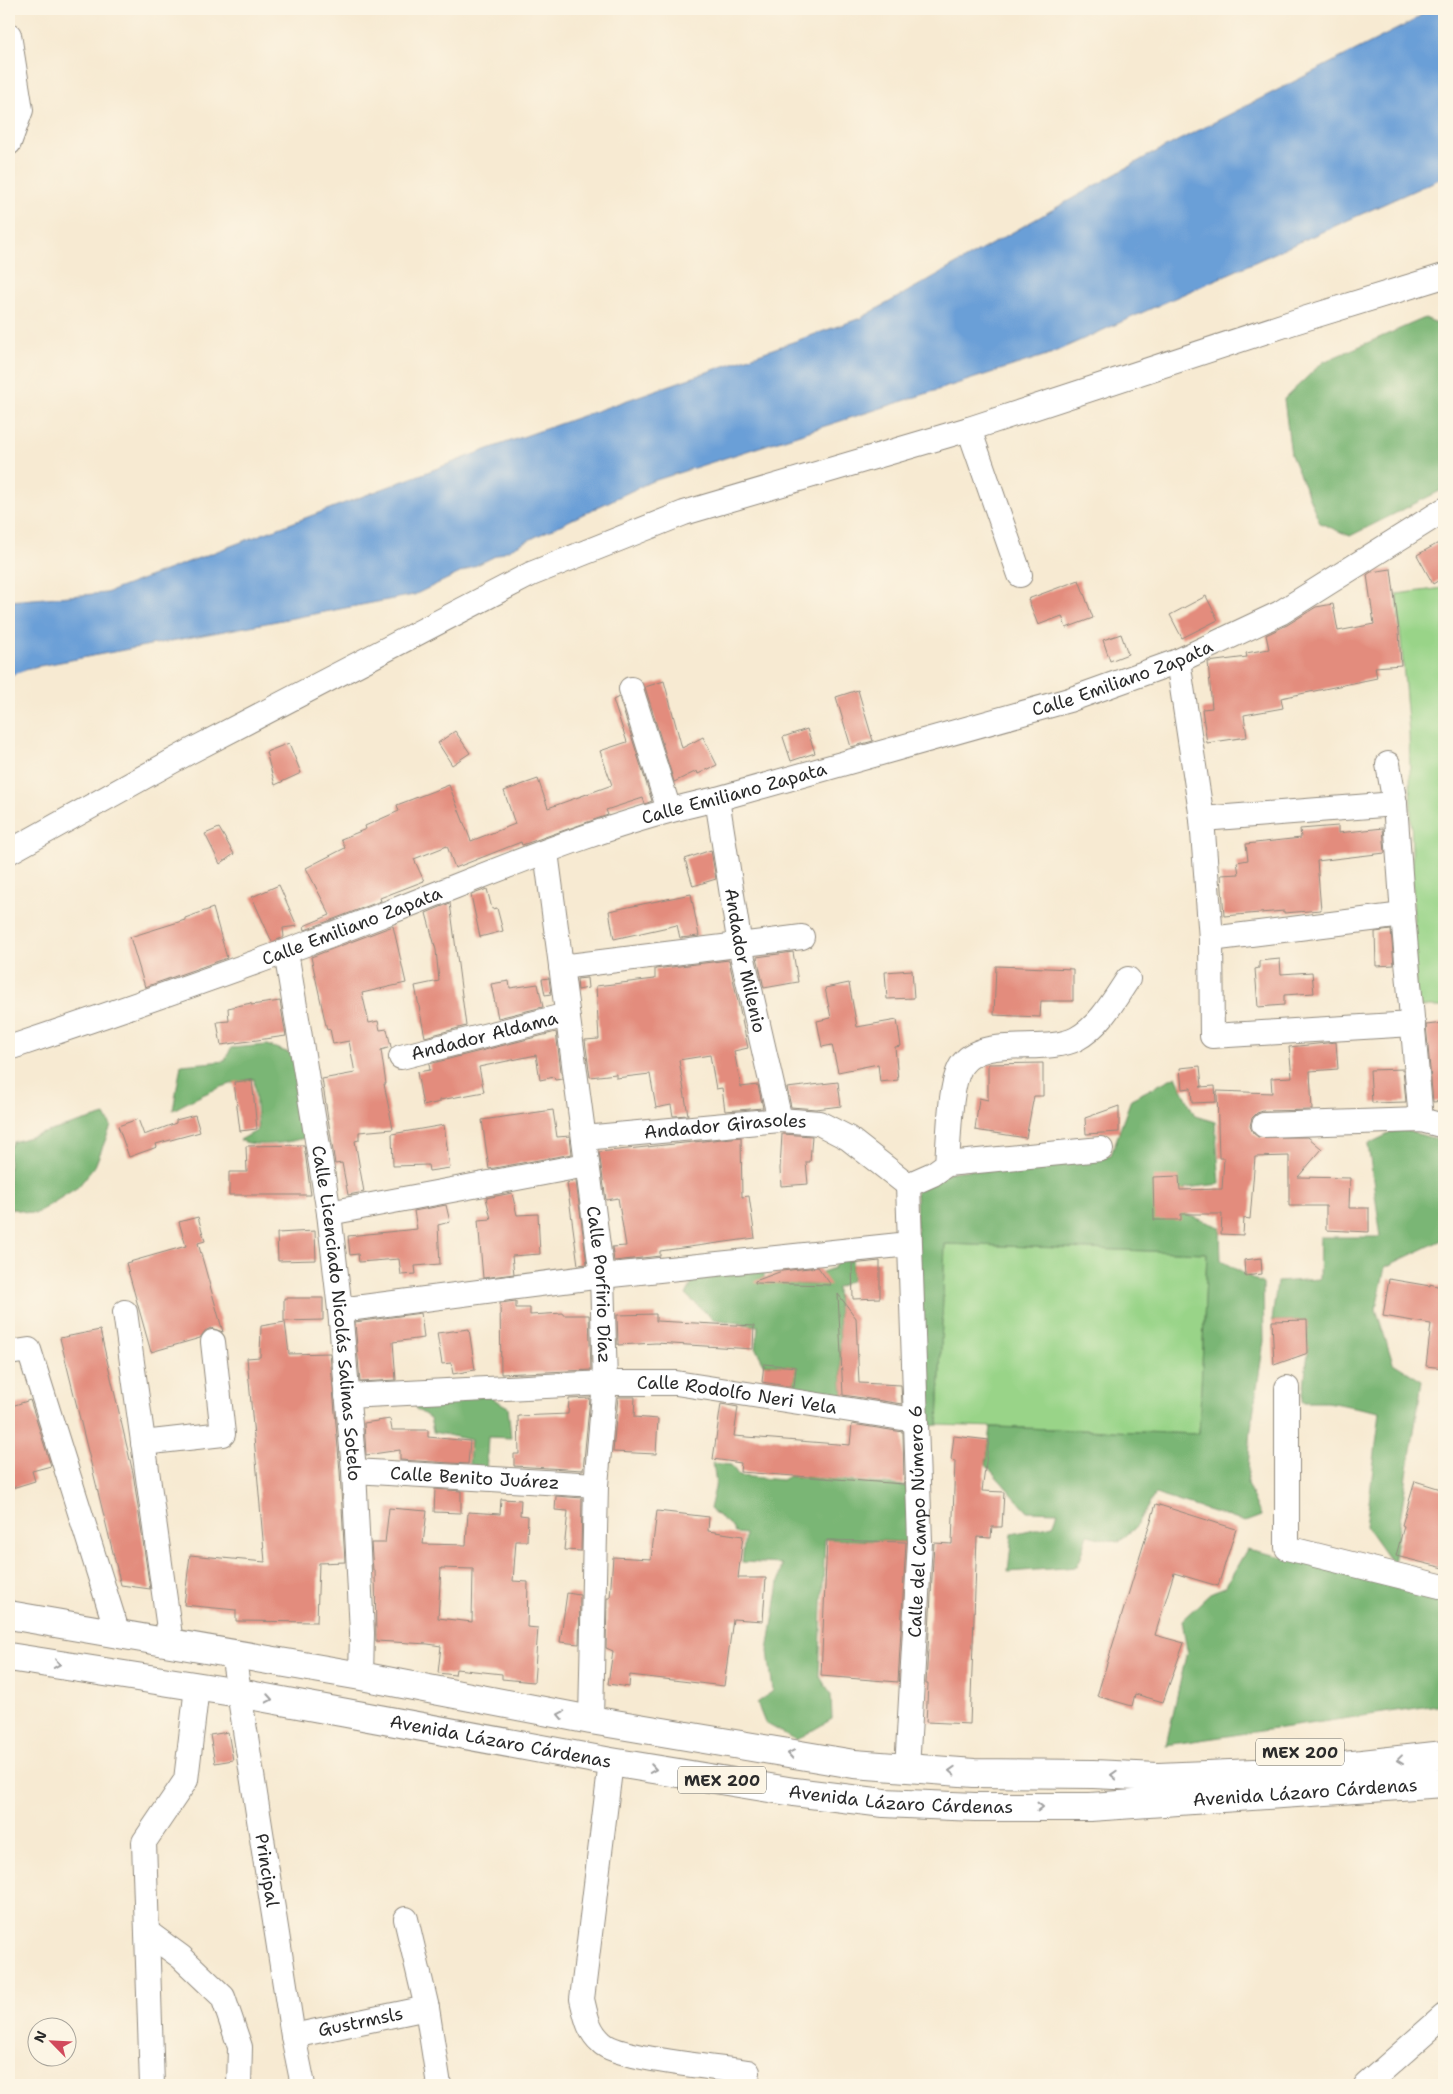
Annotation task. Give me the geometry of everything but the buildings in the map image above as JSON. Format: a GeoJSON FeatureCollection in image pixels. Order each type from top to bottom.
{"type":"FeatureCollection","features":[{"type":"Feature","properties":{"kind":"main road","name":"Avenida Lázaro Cárdenas"},"geometry":{"type":"LineString","coordinates":[[9,1615],[361,1676],[590,1720],[854,1764],[907,1769],[1158,1777],[1300,1771],[1444,1755]]}},
{"type":"Feature","properties":{"kind":"main road","name":"Avenida Lázaro Cárdenas"},"geometry":{"type":"LineString","coordinates":[[9,1657],[239,1693],[611,1762],[794,1792],[884,1803],[1090,1807],[1444,1783]]}},
{"type":"Feature","properties":{"kind":"main road","name":"Avenida Lázaro Cárdenas"},"geometry":{"type":"LineString","coordinates":[[1158,1777],[1227,1760],[1444,1736]]}},
{"type":"Feature","properties":{"kind":"street"},"geometry":{"type":"LineString","coordinates":[[9,34],[21,110],[9,142]]}},
{"type":"Feature","properties":{"kind":"street"},"geometry":{"type":"LineString","coordinates":[[9,852],[189,752],[531,574],[684,513],[969,429],[1294,322],[1444,276]]}},
{"type":"Feature","properties":{"kind":"street"},"geometry":{"type":"LineString","coordinates":[[969,429],[1020,575]]}},
{"type":"Feature","properties":{"kind":"street","name":"Calle Emiliano Zapata"},"geometry":{"type":"LineString","coordinates":[[9,1048],[286,952],[546,852],[669,810],[716,799],[1069,700],[1178,661],[1280,613],[1444,510]]}},
{"type":"Feature","properties":{"kind":"street"},"geometry":{"type":"LineString","coordinates":[[1178,661],[1202,819],[1211,939],[1212,1036],[1413,1024]]}},
{"type":"Feature","properties":{"kind":"street"},"geometry":{"type":"LineString","coordinates":[[631,690],[669,810]]}},
{"type":"Feature","properties":{"kind":"street"},"geometry":{"type":"LineString","coordinates":[[1388,764],[1395,804],[1422,1120]]}},
{"type":"Feature","properties":{"kind":"street","name":"Andador Milenio"},"geometry":{"type":"LineString","coordinates":[[716,799],[740,946],[780,1120]]}},
{"type":"Feature","properties":{"kind":"street"},"geometry":{"type":"LineString","coordinates":[[1202,819],[1395,804]]}},
{"type":"Feature","properties":{"kind":"street","name":"Calle Porfirio Díaz"},"geometry":{"type":"LineString","coordinates":[[546,852],[602,1276],[605,1383],[596,1485],[590,1720]]}},
{"type":"Feature","properties":{"kind":"street"},"geometry":{"type":"LineString","coordinates":[[1211,939],[1403,915]]}},
{"type":"Feature","properties":{"kind":"street"},"geometry":{"type":"LineString","coordinates":[[560,967],[802,937]]}},
{"type":"Feature","properties":{"kind":"street","name":"Calle Licenciado Nicolás Salinas Sotelo"},"geometry":{"type":"LineString","coordinates":[[286,952],[328,1213],[340,1310],[354,1471],[362,1633],[361,1676]]}},
{"type":"Feature","properties":{"kind":"street"},"geometry":{"type":"LineString","coordinates":[[947,1164],[953,1092],[957,1073],[965,1061],[984,1050],[1059,1044],[1073,1040],[1084,1034],[1094,1025],[1128,979]]}},
{"type":"Feature","properties":{"kind":"street","name":"Andador Aldama"},"geometry":{"type":"LineString","coordinates":[[401,1057],[567,1015]]}},
{"type":"Feature","properties":{"kind":"street","name":"Andador Girasoles"},"geometry":{"type":"LineString","coordinates":[[584,1138],[780,1120],[819,1123],[848,1138],[908,1185]]}},
{"type":"Feature","properties":{"kind":"street"},"geometry":{"type":"LineString","coordinates":[[1264,1125],[1422,1120],[1444,1126]]}},
{"type":"Feature","properties":{"kind":"street"},"geometry":{"type":"LineString","coordinates":[[908,1185],[933,1174],[947,1164],[1101,1149]]}},
{"type":"Feature","properties":{"kind":"street"},"geometry":{"type":"LineString","coordinates":[[328,1213],[586,1164]]}},
{"type":"Feature","properties":{"kind":"street","name":"Calle del Campo Número 6"},"geometry":{"type":"LineString","coordinates":[[907,1769],[920,1542],[908,1185]]}},
{"type":"Feature","properties":{"kind":"street"},"geometry":{"type":"LineString","coordinates":[[340,1310],[602,1276],[909,1244]]}},
{"type":"Feature","properties":{"kind":"street"},"geometry":{"type":"LineString","coordinates":[[125,1312],[171,1644]]}},
{"type":"Feature","properties":{"kind":"street"},"geometry":{"type":"LineString","coordinates":[[143,1443],[223,1434],[213,1342]]}},
{"type":"Feature","properties":{"kind":"street"},"geometry":{"type":"LineString","coordinates":[[9,1354],[29,1350],[118,1634]]}},
{"type":"Feature","properties":{"kind":"street","name":"Calle Rodolfo Neri Vela"},"geometry":{"type":"LineString","coordinates":[[347,1396],[605,1383],[676,1383],[915,1420]]}},
{"type":"Feature","properties":{"kind":"street"},"geometry":{"type":"LineString","coordinates":[[1286,1388],[1287,1548],[1444,1587]]}},
{"type":"Feature","properties":{"kind":"street","name":"Calle Benito Juárez"},"geometry":{"type":"LineString","coordinates":[[354,1471],[596,1485]]}},
{"type":"Feature","properties":{"kind":"street","name":"Principal"},"geometry":{"type":"LineString","coordinates":[[233,1654],[293,2036],[303,2085]]}},
{"type":"Feature","properties":{"kind":"street"},"geometry":{"type":"LineString","coordinates":[[152,2085],[144,1842],[186,1780],[198,1687]]}},
{"type":"Feature","properties":{"kind":"street"},"geometry":{"type":"LineString","coordinates":[[611,1762],[582,1999],[588,2027],[603,2045],[626,2055],[748,2072]]}},
{"type":"Feature","properties":{"kind":"street"},"geometry":{"type":"LineString","coordinates":[[406,1919],[427,2008],[439,2085]]}},
{"type":"Feature","properties":{"kind":"street"},"geometry":{"type":"LineString","coordinates":[[147,1932],[181,1957],[223,1997],[240,2047],[240,2085]]}},
{"type":"Feature","properties":{"kind":"street","name":"Gustrmsls"},"geometry":{"type":"LineString","coordinates":[[293,2036],[427,2008]]}},
{"type":"Feature","properties":{"kind":"street"},"geometry":{"type":"LineString","coordinates":[[1366,2085],[1444,2016]]}},
{"type":"Feature","properties":{"kind":"green space"},"geometry":{"type":"Polygon","coordinates":[[[1425,318],[1444,326],[1444,489],[1350,536],[1320,523],[1291,455],[1284,399],[1323,362],[1425,318]]]}},
{"type":"Feature","properties":{"kind":"green space"},"geometry":{"type":"Polygon","coordinates":[[[1444,588],[1444,1007],[1416,1007],[1409,733],[1397,594],[1444,588]]]}},
{"type":"Feature","properties":{"kind":"green space"},"geometry":{"type":"Polygon","coordinates":[[[267,1045],[295,1055],[312,1136],[265,1144],[247,1143],[240,1140],[258,1130],[254,1079],[222,1087],[173,1110],[181,1065],[225,1061],[231,1048],[267,1045]]]}},
{"type":"Feature","properties":{"kind":"green space"},"geometry":{"type":"Polygon","coordinates":[[[1176,1076],[1195,1116],[1215,1122],[1220,1184],[1185,1188],[1185,1214],[1220,1227],[1221,1261],[1263,1284],[1264,1341],[1251,1428],[1247,1484],[1261,1516],[1245,1522],[1155,1494],[1135,1528],[1118,1542],[1087,1535],[1077,1567],[1008,1572],[1012,1534],[1053,1525],[1058,1512],[1027,1511],[986,1465],[991,1427],[1199,1434],[1207,1253],[945,1244],[938,1425],[921,1427],[916,1191],[950,1172],[1111,1155],[1131,1099],[1176,1076]]]}},
{"type":"Feature","properties":{"kind":"green space"},"geometry":{"type":"Polygon","coordinates":[[[105,1115],[111,1126],[95,1166],[78,1187],[35,1214],[9,1208],[9,1149],[13,1142],[105,1115]]]}},
{"type":"Feature","properties":{"kind":"green space"},"geometry":{"type":"Polygon","coordinates":[[[1399,1129],[1444,1141],[1444,1239],[1385,1267],[1376,1309],[1393,1363],[1422,1381],[1393,1564],[1366,1526],[1380,1412],[1328,1402],[1302,1402],[1308,1353],[1307,1320],[1272,1321],[1277,1282],[1319,1279],[1320,1237],[1381,1237],[1368,1144],[1399,1129]]]}},
{"type":"Feature","properties":{"kind":"green space"},"geometry":{"type":"Polygon","coordinates":[[[945,1244],[1207,1253],[1199,1434],[938,1425],[945,1244]]]}},
{"type":"Feature","properties":{"kind":"green space"},"geometry":{"type":"Polygon","coordinates":[[[852,1259],[852,1280],[837,1288],[843,1401],[793,1394],[796,1367],[764,1364],[756,1349],[758,1326],[713,1319],[686,1295],[697,1273],[764,1267],[764,1282],[815,1285],[822,1272],[834,1268],[837,1261],[852,1259]]]}},
{"type":"Feature","properties":{"kind":"green space"},"geometry":{"type":"Polygon","coordinates":[[[488,1396],[508,1407],[511,1438],[488,1437],[486,1473],[469,1466],[471,1440],[433,1432],[430,1418],[416,1409],[416,1397],[488,1396]]]}},
{"type":"Feature","properties":{"kind":"green space"},"geometry":{"type":"Polygon","coordinates":[[[713,1463],[731,1465],[739,1476],[782,1480],[789,1476],[906,1486],[910,1542],[825,1539],[819,1675],[831,1695],[832,1719],[796,1740],[765,1723],[757,1703],[773,1691],[768,1651],[782,1564],[742,1562],[745,1534],[735,1533],[731,1526],[710,1509],[716,1483],[713,1463]]]}},
{"type":"Feature","properties":{"kind":"green space"},"geometry":{"type":"Polygon","coordinates":[[[1247,1549],[1444,1592],[1444,1704],[1166,1745],[1187,1651],[1182,1620],[1212,1592],[1225,1587],[1247,1549]]]}},
{"type":"Feature","properties":{"kind":"water"},"geometry":{"type":"Polygon","coordinates":[[[1429,9],[1444,9],[1444,177],[1050,354],[650,482],[414,595],[34,667],[9,676],[9,601],[106,593],[491,448],[861,318],[1144,158],[1413,21],[1429,9]]]}}]}
